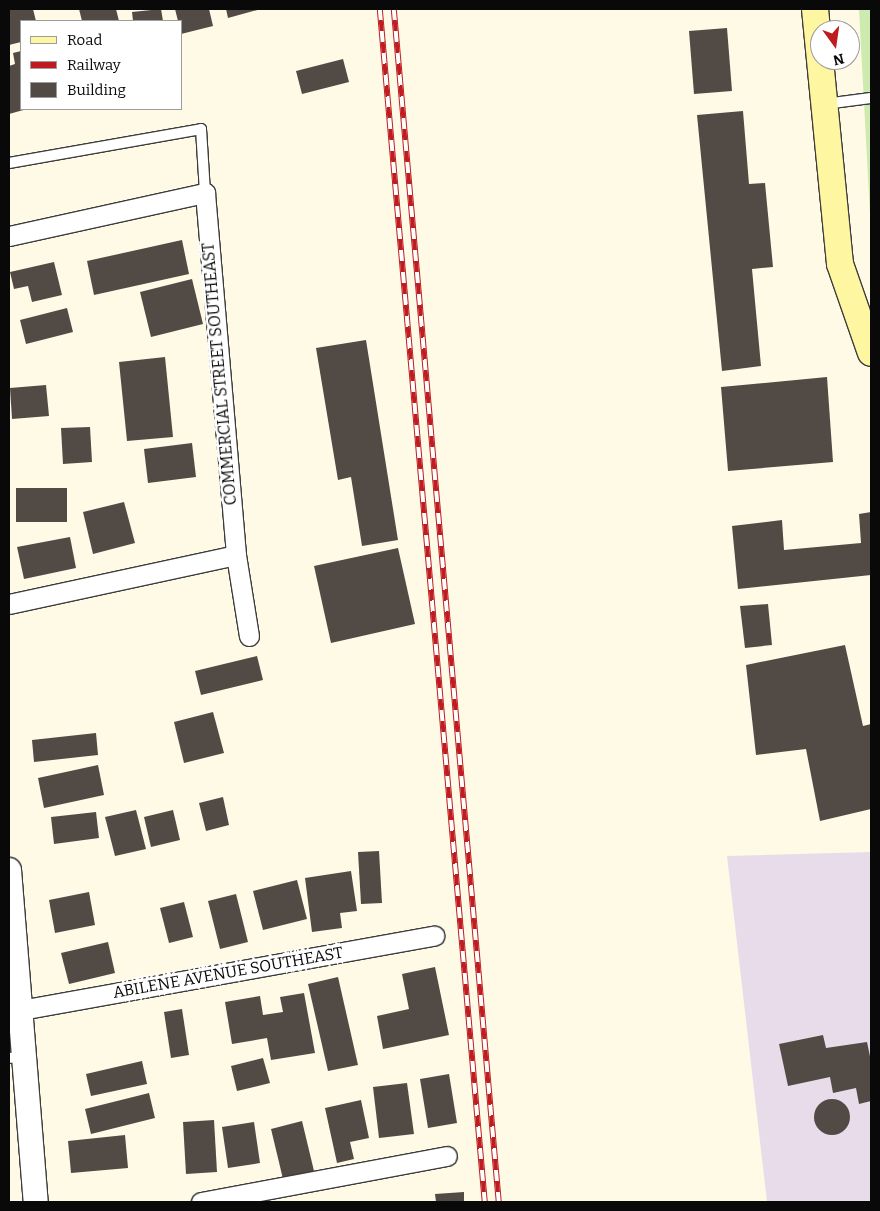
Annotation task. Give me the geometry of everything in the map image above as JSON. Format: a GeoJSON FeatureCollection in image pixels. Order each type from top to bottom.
{"type":"FeatureCollection","features":[{"type":"Feature","properties":{"kind":"main road"},"geometry":{"type":"LineString","coordinates":[[815,9],[840,264],[871,353]]}},
{"type":"Feature","properties":{"kind":"street"},"geometry":{"type":"LineString","coordinates":[[9,236],[205,193]]}},
{"type":"Feature","properties":{"kind":"street","name":"COMMERCIAL STREET SOUTHEAST"},"geometry":{"type":"LineString","coordinates":[[205,193],[236,555],[249,636]]}},
{"type":"Feature","properties":{"kind":"street"},"geometry":{"type":"LineString","coordinates":[[9,604],[236,555]]}},
{"type":"Feature","properties":{"kind":"street"},"geometry":{"type":"LineString","coordinates":[[9,870],[21,1010],[17,1057],[36,1202]]}},
{"type":"Feature","properties":{"kind":"street","name":"ABILENE AVENUE SOUTHEAST"},"geometry":{"type":"LineString","coordinates":[[21,1010],[434,936]]}},
{"type":"Feature","properties":{"kind":"street"},"geometry":{"type":"LineString","coordinates":[[202,1202],[447,1156]]}},
{"type":"Feature","properties":{"kind":"lane"},"geometry":{"type":"LineString","coordinates":[[824,104],[871,98]]}},
{"type":"Feature","properties":{"kind":"lane"},"geometry":{"type":"LineString","coordinates":[[9,163],[201,129],[205,193]]}},
{"type":"Feature","properties":{"kind":"shaded area"},"geometry":{"type":"Polygon","coordinates":[[[871,852],[871,1202],[767,1202],[727,856],[871,852]]]}},
{"type":"Feature","properties":{"kind":"green space"},"geometry":{"type":"Polygon","coordinates":[[[859,9],[871,9],[871,233],[860,20],[859,9]]]}},
{"type":"Feature","properties":{"kind":"building"},"geometry":{"type":"Polygon","coordinates":[[[9,9],[33,9],[36,20],[20,20],[20,42],[9,45],[9,9]]]}},
{"type":"Feature","properties":{"kind":"building"},"geometry":{"type":"Polygon","coordinates":[[[79,9],[116,9],[119,20],[82,20],[79,9]]]}},
{"type":"Feature","properties":{"kind":"building"},"geometry":{"type":"Polygon","coordinates":[[[161,9],[163,20],[133,20],[132,12],[161,9]]]}},
{"type":"Feature","properties":{"kind":"building"},"geometry":{"type":"Polygon","coordinates":[[[175,9],[209,9],[213,26],[182,34],[182,20],[178,20],[175,9]]]}},
{"type":"Feature","properties":{"kind":"building"},"geometry":{"type":"Polygon","coordinates":[[[226,9],[261,9],[228,18],[226,9]]]}},
{"type":"Feature","properties":{"kind":"building"},"geometry":{"type":"Polygon","coordinates":[[[727,28],[732,91],[694,94],[689,31],[727,28]]]}},
{"type":"Feature","properties":{"kind":"building"},"geometry":{"type":"Polygon","coordinates":[[[20,51],[20,110],[23,110],[9,114],[9,66],[15,64],[13,53],[20,51]]]}},
{"type":"Feature","properties":{"kind":"building"},"geometry":{"type":"Polygon","coordinates":[[[343,59],[349,82],[302,94],[296,71],[343,59]]]}},
{"type":"Feature","properties":{"kind":"building"},"geometry":{"type":"Polygon","coordinates":[[[743,111],[749,184],[765,183],[773,267],[752,269],[761,366],[722,371],[697,115],[743,111]]]}},
{"type":"Feature","properties":{"kind":"building"},"geometry":{"type":"Polygon","coordinates":[[[182,240],[189,274],[94,295],[87,261],[182,240]]]}},
{"type":"Feature","properties":{"kind":"building"},"geometry":{"type":"Polygon","coordinates":[[[54,262],[62,295],[32,302],[28,286],[14,289],[10,272],[54,262]]]}},
{"type":"Feature","properties":{"kind":"building"},"geometry":{"type":"Polygon","coordinates":[[[192,279],[203,324],[151,337],[140,292],[192,279]]]}},
{"type":"Feature","properties":{"kind":"building"},"geometry":{"type":"Polygon","coordinates":[[[67,308],[73,332],[26,344],[20,320],[67,308]]]}},
{"type":"Feature","properties":{"kind":"building"},"geometry":{"type":"Polygon","coordinates":[[[366,340],[398,540],[362,546],[351,477],[338,480],[316,348],[366,340]]]}},
{"type":"Feature","properties":{"kind":"building"},"geometry":{"type":"Polygon","coordinates":[[[165,357],[173,437],[127,441],[119,362],[165,357]]]}},
{"type":"Feature","properties":{"kind":"building"},"geometry":{"type":"Polygon","coordinates":[[[827,377],[833,462],[728,471],[721,387],[827,377]]]}},
{"type":"Feature","properties":{"kind":"building"},"geometry":{"type":"Polygon","coordinates":[[[46,385],[49,416],[12,419],[10,388],[46,385]]]}},
{"type":"Feature","properties":{"kind":"building"},"geometry":{"type":"Polygon","coordinates":[[[90,427],[92,462],[63,464],[61,428],[90,427]]]}},
{"type":"Feature","properties":{"kind":"building"},"geometry":{"type":"Polygon","coordinates":[[[192,443],[196,477],[148,483],[144,449],[192,443]]]}},
{"type":"Feature","properties":{"kind":"building"},"geometry":{"type":"Polygon","coordinates":[[[16,488],[67,488],[67,522],[16,522],[16,488]]]}},
{"type":"Feature","properties":{"kind":"building"},"geometry":{"type":"Polygon","coordinates":[[[124,502],[135,543],[93,554],[83,512],[124,502]]]}},
{"type":"Feature","properties":{"kind":"building"},"geometry":{"type":"Polygon","coordinates":[[[871,512],[871,575],[738,589],[732,526],[782,520],[784,550],[861,543],[859,514],[871,512]]]}},
{"type":"Feature","properties":{"kind":"building"},"geometry":{"type":"Polygon","coordinates":[[[70,537],[76,568],[24,579],[17,547],[70,537]]]}},
{"type":"Feature","properties":{"kind":"building"},"geometry":{"type":"Polygon","coordinates":[[[398,548],[415,624],[331,643],[314,566],[398,548]]]}},
{"type":"Feature","properties":{"kind":"building"},"geometry":{"type":"Polygon","coordinates":[[[768,604],[772,645],[745,648],[740,606],[768,604]]]}},
{"type":"Feature","properties":{"kind":"building"},"geometry":{"type":"Polygon","coordinates":[[[845,645],[863,726],[871,724],[871,809],[820,821],[806,749],[756,755],[746,665],[845,645]]]}},
{"type":"Feature","properties":{"kind":"building"},"geometry":{"type":"Polygon","coordinates":[[[257,656],[263,680],[201,695],[195,671],[257,656]]]}},
{"type":"Feature","properties":{"kind":"building"},"geometry":{"type":"Polygon","coordinates":[[[213,712],[224,753],[184,763],[174,722],[213,712]]]}},
{"type":"Feature","properties":{"kind":"building"},"geometry":{"type":"Polygon","coordinates":[[[96,733],[98,755],[34,762],[32,740],[96,733]]]}},
{"type":"Feature","properties":{"kind":"building"},"geometry":{"type":"Polygon","coordinates":[[[98,765],[104,795],[44,808],[38,778],[98,765]]]}},
{"type":"Feature","properties":{"kind":"building"},"geometry":{"type":"Polygon","coordinates":[[[223,797],[229,825],[206,831],[199,803],[223,797]]]}},
{"type":"Feature","properties":{"kind":"building"},"geometry":{"type":"Polygon","coordinates":[[[136,810],[146,849],[115,856],[105,817],[136,810]]]}},
{"type":"Feature","properties":{"kind":"building"},"geometry":{"type":"Polygon","coordinates":[[[173,810],[180,840],[151,847],[144,817],[173,810]]]}},
{"type":"Feature","properties":{"kind":"building"},"geometry":{"type":"Polygon","coordinates":[[[96,812],[99,838],[54,844],[51,817],[96,812]]]}},
{"type":"Feature","properties":{"kind":"building"},"geometry":{"type":"Polygon","coordinates":[[[379,851],[382,903],[361,904],[358,852],[379,851]]]}},
{"type":"Feature","properties":{"kind":"building"},"geometry":{"type":"Polygon","coordinates":[[[351,871],[357,911],[340,913],[342,928],[312,932],[305,878],[351,871]]]}},
{"type":"Feature","properties":{"kind":"building"},"geometry":{"type":"Polygon","coordinates":[[[297,880],[307,919],[263,930],[253,891],[297,880]]]}},
{"type":"Feature","properties":{"kind":"building"},"geometry":{"type":"Polygon","coordinates":[[[89,892],[95,925],[55,933],[49,900],[89,892]]]}},
{"type":"Feature","properties":{"kind":"building"},"geometry":{"type":"Polygon","coordinates":[[[236,894],[248,942],[220,949],[208,901],[236,894]]]}},
{"type":"Feature","properties":{"kind":"building"},"geometry":{"type":"Polygon","coordinates":[[[184,902],[193,937],[169,943],[160,908],[184,902]]]}},
{"type":"Feature","properties":{"kind":"building"},"geometry":{"type":"Polygon","coordinates":[[[108,942],[115,973],[69,984],[61,953],[108,942]]]}},
{"type":"Feature","properties":{"kind":"building"},"geometry":{"type":"Polygon","coordinates":[[[435,967],[449,1035],[383,1049],[377,1016],[409,1009],[402,974],[435,967]]]}},
{"type":"Feature","properties":{"kind":"building"},"geometry":{"type":"Polygon","coordinates":[[[338,977],[358,1065],[328,1071],[308,984],[338,977]]]}},
{"type":"Feature","properties":{"kind":"building"},"geometry":{"type":"Polygon","coordinates":[[[304,993],[315,1053],[271,1060],[267,1038],[232,1044],[225,1002],[260,996],[263,1015],[283,1012],[280,997],[304,993]]]}},
{"type":"Feature","properties":{"kind":"building"},"geometry":{"type":"Polygon","coordinates":[[[182,1009],[189,1055],[171,1058],[164,1012],[182,1009]]]}},
{"type":"Feature","properties":{"kind":"building"},"geometry":{"type":"Polygon","coordinates":[[[823,1035],[826,1048],[867,1042],[871,1061],[871,1101],[859,1104],[856,1088],[833,1093],[830,1077],[788,1086],[779,1044],[823,1035]]]}},
{"type":"Feature","properties":{"kind":"building"},"geometry":{"type":"Polygon","coordinates":[[[263,1058],[270,1083],[237,1091],[231,1066],[263,1058]]]}},
{"type":"Feature","properties":{"kind":"building"},"geometry":{"type":"Polygon","coordinates":[[[142,1061],[147,1084],[91,1096],[86,1074],[142,1061]]]}},
{"type":"Feature","properties":{"kind":"building"},"geometry":{"type":"Polygon","coordinates":[[[449,1074],[457,1123],[428,1128],[420,1079],[449,1074]]]}},
{"type":"Feature","properties":{"kind":"building"},"geometry":{"type":"Polygon","coordinates":[[[407,1083],[414,1134],[379,1138],[373,1087],[407,1083]]]}},
{"type":"Feature","properties":{"kind":"building"},"geometry":{"type":"Polygon","coordinates":[[[149,1093],[155,1118],[91,1134],[85,1109],[149,1093]]]}},
{"type":"Feature","properties":{"kind":"building"},"geometry":{"type":"Polygon","coordinates":[[[832,1099],[839,1100],[845,1104],[849,1110],[849,1124],[845,1130],[839,1134],[832,1135],[825,1134],[819,1130],[815,1124],[814,1117],[815,1110],[819,1104],[825,1100],[832,1099]]]}},
{"type":"Feature","properties":{"kind":"building"},"geometry":{"type":"Polygon","coordinates":[[[361,1100],[369,1138],[350,1142],[354,1159],[337,1163],[325,1108],[361,1100]]]}},
{"type":"Feature","properties":{"kind":"building"},"geometry":{"type":"Polygon","coordinates":[[[214,1120],[217,1172],[186,1174],[183,1122],[214,1120]]]}},
{"type":"Feature","properties":{"kind":"building"},"geometry":{"type":"Polygon","coordinates":[[[302,1121],[314,1171],[283,1179],[271,1129],[302,1121]]]}},
{"type":"Feature","properties":{"kind":"building"},"geometry":{"type":"Polygon","coordinates":[[[254,1122],[260,1163],[228,1168],[222,1127],[254,1122]]]}},
{"type":"Feature","properties":{"kind":"building"},"geometry":{"type":"Polygon","coordinates":[[[125,1135],[128,1168],[71,1173],[68,1141],[125,1135]]]}},
{"type":"Feature","properties":{"kind":"building"},"geometry":{"type":"Polygon","coordinates":[[[464,1192],[464,1202],[436,1202],[435,1194],[464,1192]]]}},
{"type":"Feature","properties":{"kind":"railway"},"geometry":{"type":"LineString","coordinates":[[380,9],[485,1202]]}},
{"type":"Feature","properties":{"kind":"railway"},"geometry":{"type":"LineString","coordinates":[[394,9],[499,1202]]}}]}
